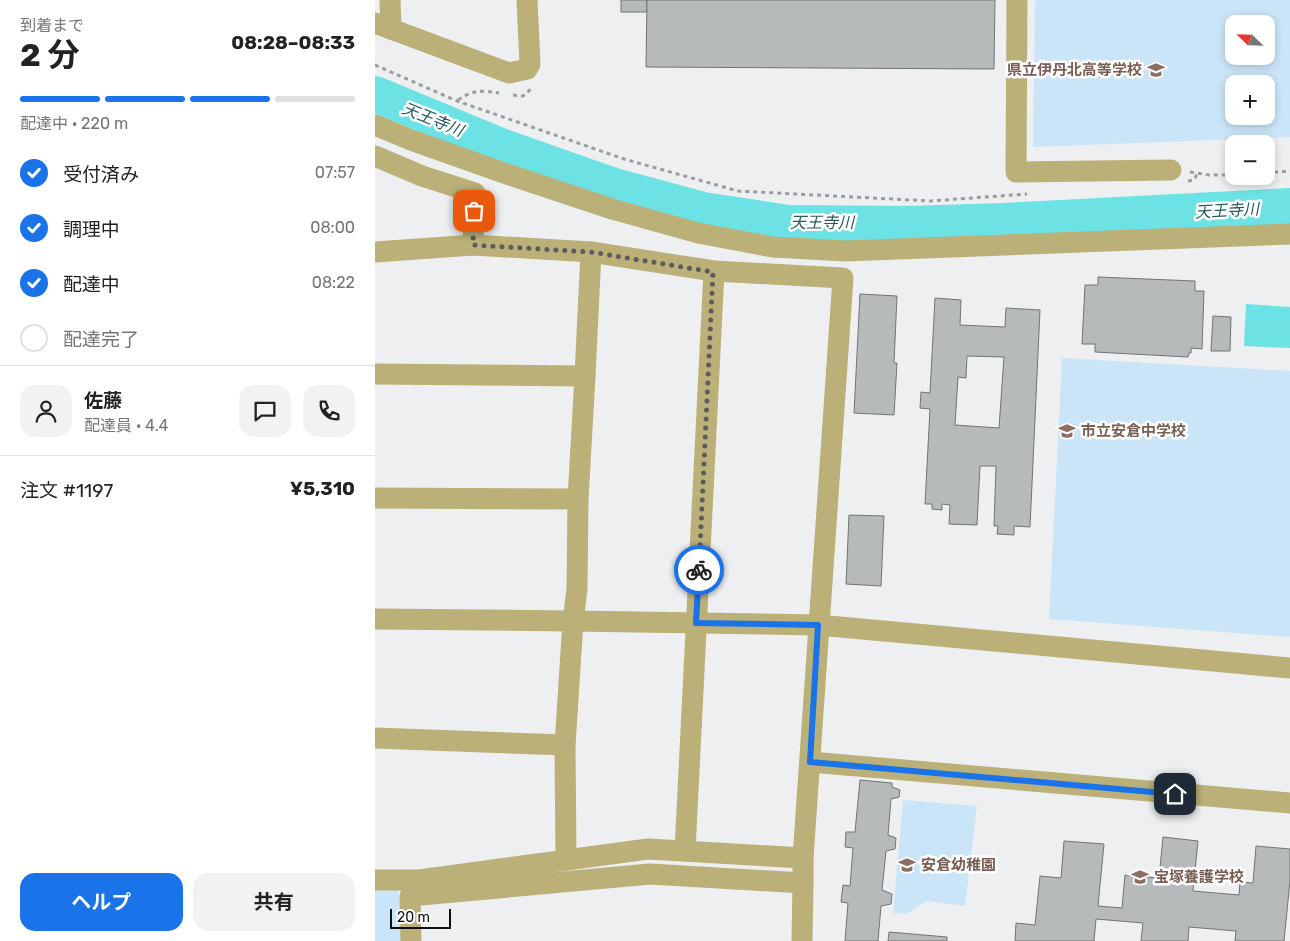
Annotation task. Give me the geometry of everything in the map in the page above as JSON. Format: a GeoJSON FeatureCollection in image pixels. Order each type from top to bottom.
{"type":"FeatureCollection","features":[{"type":"Feature","properties":{"kind":"street"},"geometry":{"type":"LineString","coordinates":[[389,0],[383,26],[509,73],[527,69],[530,64],[527,0]]}},
{"type":"Feature","properties":{"kind":"street"},"geometry":{"type":"LineString","coordinates":[[1017,0],[1016,172],[1178,176]]}},
{"type":"Feature","properties":{"kind":"street"},"geometry":{"type":"LineString","coordinates":[[375,125],[429,146],[612,209],[698,233],[773,246],[845,251],[1290,234]]}},
{"type":"Feature","properties":{"kind":"street"},"geometry":{"type":"LineString","coordinates":[[375,156],[422,176],[475,194],[473,245]]}},
{"type":"Feature","properties":{"kind":"street"},"geometry":{"type":"LineString","coordinates":[[375,252],[473,245],[591,252],[713,272],[843,278],[803,858],[802,941]]}},
{"type":"Feature","properties":{"kind":"street"},"geometry":{"type":"LineString","coordinates":[[567,860],[565,745],[573,621],[577,589],[578,499],[591,252]]}},
{"type":"Feature","properties":{"kind":"street"},"geometry":{"type":"LineString","coordinates":[[685,850],[713,272]]}},
{"type":"Feature","properties":{"kind":"street"},"geometry":{"type":"LineString","coordinates":[[375,374],[585,376]]}},
{"type":"Feature","properties":{"kind":"street"},"geometry":{"type":"LineString","coordinates":[[375,498],[578,499]]}},
{"type":"Feature","properties":{"kind":"street"},"geometry":{"type":"LineString","coordinates":[[375,619],[818,625],[1290,668]]}},
{"type":"Feature","properties":{"kind":"street"},"geometry":{"type":"LineString","coordinates":[[375,738],[565,745]]}},
{"type":"Feature","properties":{"kind":"street"},"geometry":{"type":"LineString","coordinates":[[810,762],[1290,803]]}},
{"type":"Feature","properties":{"kind":"street"},"geometry":{"type":"LineString","coordinates":[[375,880],[419,880],[648,850],[685,850],[803,858]]}},
{"type":"Feature","properties":{"kind":"street"},"geometry":{"type":"LineString","coordinates":[[411,941],[410,896],[650,874],[803,883]]}},
{"type":"Feature","properties":{"kind":"path"},"geometry":{"type":"LineString","coordinates":[[375,65],[457,101],[606,152],[737,191],[931,201],[1029,194]]}},
{"type":"Feature","properties":{"kind":"path"},"geometry":{"type":"LineString","coordinates":[[1275,172],[1290,171]]}},
{"type":"Feature","properties":{"kind":"path"},"geometry":{"type":"LineString","coordinates":[[1178,176],[1194,180],[1197,174]]}},
{"type":"Feature","properties":{"kind":"path"},"geometry":{"type":"LineString","coordinates":[[1178,176],[1225,175]]}},
{"type":"Feature","properties":{"kind":"shaded area","name":"県立伊丹北高等学校"},"geometry":{"type":"Polygon","coordinates":[[[1035,0],[1290,0],[1290,137],[1275,138],[1275,135],[1225,135],[1225,140],[1033,147],[1035,0]]]}},
{"type":"Feature","properties":{"kind":"shaded area"},"geometry":{"type":"Polygon","coordinates":[[[1062,358],[1290,371],[1290,637],[1049,619],[1062,358]]]}},
{"type":"Feature","properties":{"kind":"shaded area"},"geometry":{"type":"Polygon","coordinates":[[[903,800],[977,806],[965,906],[927,901],[906,914],[893,913],[903,800]]]}},
{"type":"Feature","properties":{"kind":"shaded area"},"geometry":{"type":"Polygon","coordinates":[[[375,885],[398,885],[403,941],[375,941],[375,885]]]}},
{"type":"Feature","properties":{"kind":"water"},"geometry":{"type":"Polygon","coordinates":[[[1246,304],[1290,307],[1290,348],[1244,346],[1246,304]]]}},
{"type":"Feature","properties":{"kind":"building"},"geometry":{"type":"Polygon","coordinates":[[[621,0],[647,0],[647,12],[621,12],[621,0]]]}},
{"type":"Feature","properties":{"kind":"building"},"geometry":{"type":"Polygon","coordinates":[[[647,0],[995,0],[994,69],[646,67],[647,0]]]}},
{"type":"Feature","properties":{"kind":"building"},"geometry":{"type":"Polygon","coordinates":[[[1098,277],[1195,281],[1195,291],[1204,291],[1202,349],[1191,348],[1191,353],[1189,353],[1188,357],[1095,352],[1095,344],[1082,344],[1085,285],[1098,285],[1098,277]]]}},
{"type":"Feature","properties":{"kind":"building"},"geometry":{"type":"Polygon","coordinates":[[[860,294],[897,296],[894,363],[897,363],[894,415],[854,413],[860,294]]]}},
{"type":"Feature","properties":{"kind":"building"},"geometry":{"type":"Polygon","coordinates":[[[935,298],[961,300],[960,325],[1005,327],[1006,308],[1040,310],[1030,527],[1014,526],[1014,535],[997,534],[998,526],[994,526],[996,466],[980,466],[977,525],[949,524],[950,505],[942,504],[942,510],[932,509],[932,504],[925,504],[930,409],[920,408],[921,392],[930,393],[935,298]],[[967,356],[966,378],[958,377],[955,425],[999,428],[1004,357],[967,356]]]}},
{"type":"Feature","properties":{"kind":"building"},"geometry":{"type":"Polygon","coordinates":[[[1213,316],[1231,317],[1230,351],[1211,351],[1213,316]]]}},
{"type":"Feature","properties":{"kind":"building"},"geometry":{"type":"Polygon","coordinates":[[[849,515],[884,516],[881,586],[846,584],[849,515]]]}},
{"type":"Feature","properties":{"kind":"building"},"geometry":{"type":"Polygon","coordinates":[[[860,780],[892,783],[892,787],[900,790],[899,797],[891,799],[888,835],[896,838],[895,849],[886,851],[882,890],[892,894],[891,904],[881,906],[878,941],[845,941],[848,903],[841,902],[843,885],[850,886],[853,848],[845,847],[846,832],[855,832],[860,780]]]}},
{"type":"Feature","properties":{"kind":"building"},"geometry":{"type":"Polygon","coordinates":[[[1163,837],[1198,841],[1193,891],[1239,895],[1240,882],[1253,883],[1256,846],[1290,849],[1290,881],[1284,941],[1235,941],[1236,931],[1189,927],[1188,941],[1141,941],[1143,923],[1096,919],[1094,941],[1015,941],[1016,923],[1035,925],[1040,876],[1061,878],[1064,841],[1104,844],[1098,906],[1122,908],[1125,875],[1159,878],[1163,837]]]}},
{"type":"Feature","properties":{"kind":"building"},"geometry":{"type":"Polygon","coordinates":[[[889,932],[947,937],[947,941],[888,941],[889,932]]]}},
{"type":"Feature","properties":{"kind":"waterway","name":"天王寺川"},"geometry":{"type":"LineString","coordinates":[[375,94],[498,145],[614,186],[703,210],[788,223],[909,224],[1003,221],[1290,206]]}},
{"type":"Feature","properties":{"kind":"way so far"},"geometry":{"type":"LineString","coordinates":[[474,211],[473,245],[591,252],[713,272],[699,570]]}},
{"type":"Feature","properties":{"kind":"place","name":"県立伊丹北高等学校"},"geometry":{"type":"Point","coordinates":[1156,70]}},
{"type":"Feature","properties":{"kind":"place","name":"市立安倉中学校"},"geometry":{"type":"Point","coordinates":[1067,431]}},
{"type":"Feature","properties":{"kind":"place","name":"安倉幼稚園"},"geometry":{"type":"Point","coordinates":[907,865]}},
{"type":"Feature","properties":{"kind":"place","name":"宝塚養護学校"},"geometry":{"type":"Point","coordinates":[1140,877]}},
{"type":"Feature","properties":{"kind":"route"},"geometry":{"type":"LineString","coordinates":[[699,570],[696,623],[818,625],[810,762],[1175,794]]}}]}
